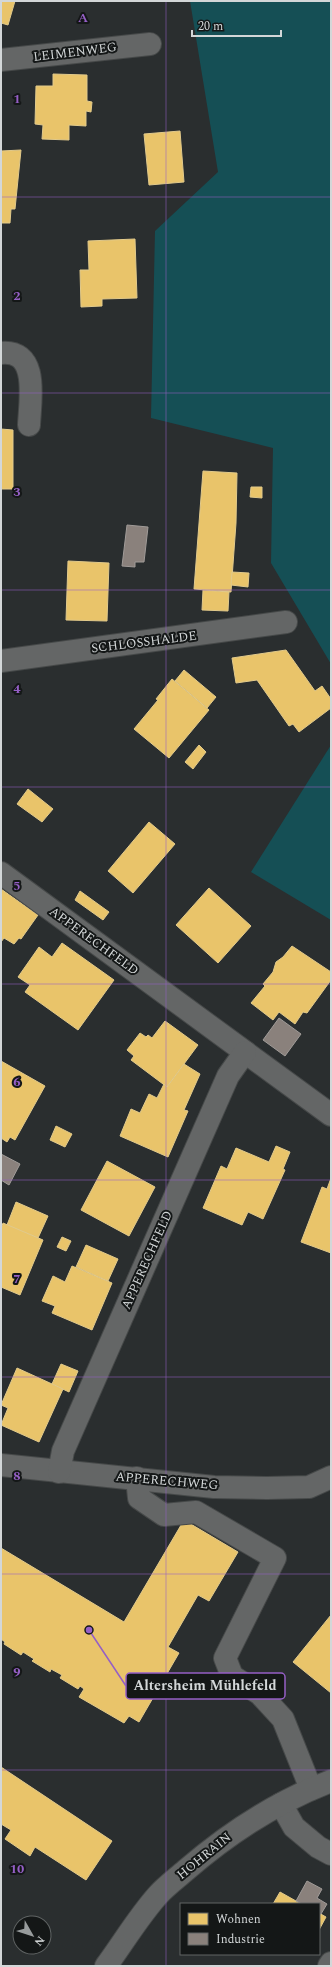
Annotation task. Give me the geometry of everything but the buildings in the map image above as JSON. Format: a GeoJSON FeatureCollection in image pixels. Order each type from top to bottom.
{"type":"FeatureCollection","features":[{"type":"Feature","properties":{"kind":"street","name":"LEIMENWEG"},"geometry":{"type":"LineString","coordinates":[[1,60],[150,44]]}},
{"type":"Feature","properties":{"kind":"street"},"geometry":{"type":"LineString","coordinates":[[1,353],[10,352],[20,357],[28,367],[30,382],[29,425]]}},
{"type":"Feature","properties":{"kind":"street","name":"SCHLOSSHALDE"},"geometry":{"type":"LineString","coordinates":[[1,661],[286,622]]}},
{"type":"Feature","properties":{"kind":"street","name":"APPERECHFELD"},"geometry":{"type":"LineString","coordinates":[[1,873],[331,1115]]}},
{"type":"Feature","properties":{"kind":"street","name":"APPERECHFELD"},"geometry":{"type":"LineString","coordinates":[[59,1472],[63,1451],[228,1076],[245,1052]]}},
{"type":"Feature","properties":{"kind":"street","name":"APPERECHWEG"},"geometry":{"type":"LineString","coordinates":[[1,1465],[214,1487],[309,1487],[331,1477]]}},
{"type":"Feature","properties":{"kind":"street"},"geometry":{"type":"LineString","coordinates":[[137,1478],[138,1498],[164,1515],[196,1512],[275,1558],[225,1658],[232,1676],[260,1694],[283,1719],[321,1785]]}},
{"type":"Feature","properties":{"kind":"street","name":"HOHRAIN"},"geometry":{"type":"LineString","coordinates":[[106,1966],[159,1894],[217,1843],[255,1818],[321,1785]]}},
{"type":"Feature","properties":{"kind":"street"},"geometry":{"type":"LineString","coordinates":[[281,1804],[294,1827],[318,1847],[331,1854]]}},
{"type":"Feature","properties":{"kind":"shaded area"},"geometry":{"type":"Polygon","coordinates":[[[190,1],[331,1],[331,664],[271,563],[273,448],[151,418],[155,231],[218,172],[190,1]]]}},
{"type":"Feature","properties":{"kind":"shaded area"},"geometry":{"type":"Polygon","coordinates":[[[331,745],[331,920],[251,872],[331,745]]]}},
{"type":"Feature","properties":{"kind":"place","name":"Altersheim Mühlefeld"},"geometry":{"type":"Point","coordinates":[89,1630]}}]}
